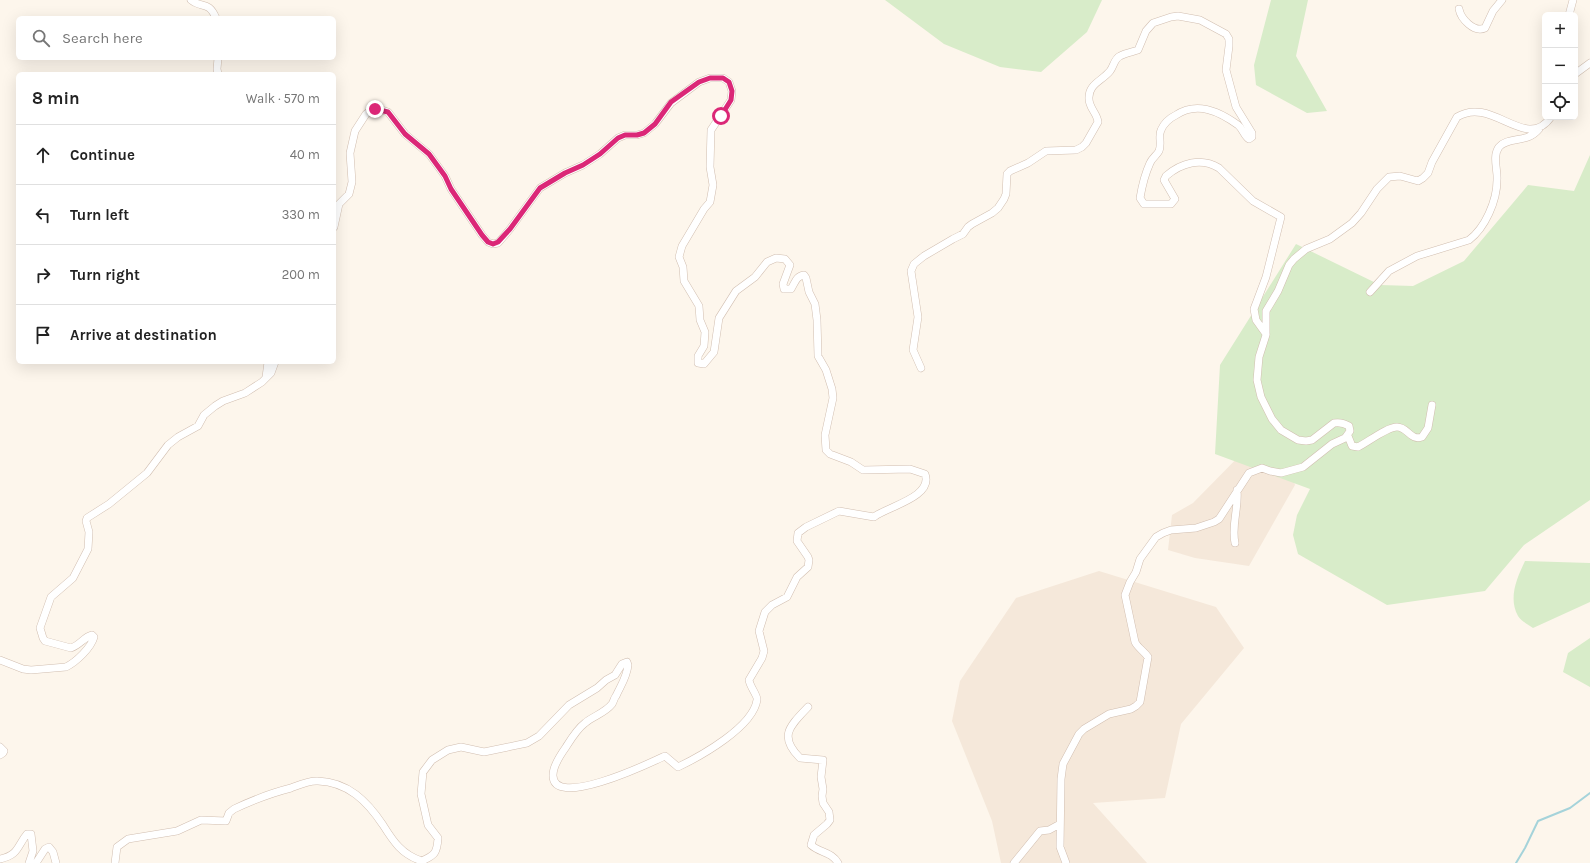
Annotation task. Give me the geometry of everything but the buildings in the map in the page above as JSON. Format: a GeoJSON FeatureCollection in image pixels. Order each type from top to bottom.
{"type":"FeatureCollection","features":[{"type":"Feature","properties":{"kind":"street"},"geometry":{"type":"LineString","coordinates":[[191,0],[193,2],[206,4],[212,9],[215,16]]}},
{"type":"Feature","properties":{"kind":"street"},"geometry":{"type":"LineString","coordinates":[[1459,9],[1460,13],[1470,25],[1479,30],[1485,28],[1493,11],[1502,0]]}},
{"type":"Feature","properties":{"kind":"street"},"geometry":{"type":"LineString","coordinates":[[1570,12],[1573,0]]}},
{"type":"Feature","properties":{"kind":"street"},"geometry":{"type":"LineString","coordinates":[[921,368],[913,350],[918,317],[911,271],[914,264],[924,256],[963,234],[972,224],[998,208],[1006,194],[1008,174],[1010,171],[1028,163],[1046,151],[1076,150],[1086,143],[1098,122],[1097,115],[1088,102],[1090,90],[1094,84],[1111,70],[1119,56],[1138,50],[1146,31],[1153,23],[1178,16],[1200,20],[1226,34],[1229,39],[1229,46],[1226,70],[1231,82],[1236,106],[1252,133],[1252,137],[1249,139],[1238,126],[1223,115],[1212,110],[1197,108],[1180,112],[1167,122],[1160,132],[1159,150],[1150,163],[1145,175],[1140,198],[1144,204],[1149,205],[1171,204],[1175,199],[1164,180],[1166,176],[1195,161],[1204,162],[1219,168],[1253,201],[1281,217],[1266,277],[1254,309],[1256,320],[1266,335]]}},
{"type":"Feature","properties":{"kind":"street"},"geometry":{"type":"LineString","coordinates":[[218,60],[218,72]]}},
{"type":"Feature","properties":{"kind":"street"},"geometry":{"type":"LineString","coordinates":[[1578,72],[1590,63]]}},
{"type":"Feature","properties":{"kind":"street"},"geometry":{"type":"LineString","coordinates":[[115,863],[117,847],[128,839],[177,831],[201,820],[226,821],[229,813],[240,806],[268,794],[316,780],[340,784],[355,792],[373,810],[393,840],[404,852],[413,858],[422,861],[433,855],[438,846],[438,838],[428,824],[422,806],[421,794],[423,772],[432,760],[448,750],[461,747],[484,752],[527,743],[539,736],[569,705],[615,675],[622,664],[626,662],[628,665],[626,677],[612,703],[605,711],[584,724],[575,734],[558,760],[553,774],[554,781],[559,786],[571,788],[587,786],[608,780],[664,756],[678,767],[694,760],[743,725],[757,702],[757,698],[752,690],[749,680],[762,658],[764,651],[759,632],[763,617],[765,612],[772,605],[787,597],[798,577],[809,564],[806,554],[797,541],[798,533],[839,511],[874,517],[879,513],[901,504],[914,496],[924,487],[926,481],[925,474],[910,469],[863,470],[851,462],[830,454],[826,450],[825,435],[832,393],[828,375],[818,356],[818,326],[814,304],[804,275],[800,275],[791,289],[784,289],[783,284],[790,265],[785,259],[776,258],[767,262],[755,277],[736,291],[719,318],[714,352],[704,364],[698,363],[698,356],[704,346],[705,332],[700,320],[699,306],[684,281],[683,267],[679,257],[682,246],[704,209],[710,202],[713,185],[710,167],[711,130],[731,100],[732,91],[729,82],[723,78],[710,78],[699,82],[671,102],[655,124],[644,133],[637,135],[625,135],[618,138],[600,154],[583,165],[565,173],[540,188],[510,229],[498,242],[493,244],[488,242],[482,235],[451,189],[445,176],[429,154],[405,134],[388,112],[379,109],[370,111],[362,119],[353,138],[350,159],[353,171],[352,182],[349,194],[339,204],[336,218]]}},
{"type":"Feature","properties":{"kind":"street"},"geometry":{"type":"LineString","coordinates":[[1432,405],[1428,428],[1422,437],[1413,437],[1401,427],[1394,427],[1381,432],[1370,441],[1358,447],[1352,446],[1348,436],[1350,431],[1349,426],[1338,422],[1334,423],[1312,440],[1298,440],[1281,430],[1261,397],[1257,380],[1259,357],[1266,335],[1266,311],[1278,291],[1289,265],[1294,259],[1306,249],[1330,239],[1352,223],[1366,207],[1377,189],[1389,177],[1400,176],[1418,181],[1428,173],[1432,162],[1457,117],[1464,113],[1480,112],[1503,119],[1526,130],[1541,127]]}},
{"type":"Feature","properties":{"kind":"street"},"geometry":{"type":"LineString","coordinates":[[1370,292],[1389,271],[1417,256],[1469,240],[1474,236],[1483,224],[1496,193],[1496,156],[1499,147],[1506,143],[1529,138],[1548,120]]}},
{"type":"Feature","properties":{"kind":"street"},"geometry":{"type":"LineString","coordinates":[[266,377],[268,364]]}},
{"type":"Feature","properties":{"kind":"street"},"geometry":{"type":"LineString","coordinates":[[0,660],[23,669],[31,670],[66,667],[71,665],[82,655],[91,644],[94,637],[92,634],[72,648],[45,641],[40,628],[51,597],[73,578],[88,549],[89,532],[86,524],[87,518],[109,504],[148,473],[168,446],[178,437],[198,426],[204,415],[215,406],[223,401],[245,393],[262,382],[271,373],[274,364]]}},
{"type":"Feature","properties":{"kind":"street"},"geometry":{"type":"LineString","coordinates":[[1066,863],[1060,847],[1063,764],[1079,734],[1090,724],[1109,714],[1132,709],[1140,702],[1148,657],[1137,647],[1135,642],[1125,595],[1136,572],[1140,559],[1156,537],[1163,533],[1171,530],[1196,528],[1214,522],[1226,510],[1237,490],[1249,473],[1262,468],[1281,473],[1303,467],[1332,444],[1348,436]]}},
{"type":"Feature","properties":{"kind":"street"},"geometry":{"type":"LineString","coordinates":[[1234,543],[1234,528],[1238,506],[1237,490]]}},
{"type":"Feature","properties":{"kind":"street"},"geometry":{"type":"LineString","coordinates":[[808,707],[791,725],[788,737],[791,749],[800,758],[823,760],[821,777],[823,789],[822,796],[823,803],[829,812],[830,820],[814,835],[811,845],[817,850],[833,856],[838,863]]}},
{"type":"Feature","properties":{"kind":"street"},"geometry":{"type":"LineString","coordinates":[[0,747],[4,751],[0,755]]}},
{"type":"Feature","properties":{"kind":"street"},"geometry":{"type":"LineString","coordinates":[[1014,863],[1040,831],[1049,830],[1060,824]]}},
{"type":"Feature","properties":{"kind":"street"},"geometry":{"type":"LineString","coordinates":[[0,859],[12,855],[27,834],[31,834],[33,851],[29,863]]}},
{"type":"Feature","properties":{"kind":"street"},"geometry":{"type":"LineString","coordinates":[[36,863],[45,849],[49,847],[52,849],[56,863]]}},
{"type":"Feature","properties":{"kind":"shaded area"},"geometry":{"type":"Polygon","coordinates":[[[1251,444],[1285,451],[1295,485],[1249,566],[1195,558],[1168,550],[1172,515],[1193,503],[1251,444]]]}},
{"type":"Feature","properties":{"kind":"shaded area"},"geometry":{"type":"Polygon","coordinates":[[[1099,571],[1216,607],[1244,648],[1181,724],[1165,798],[1093,803],[1147,863],[1001,863],[992,821],[952,721],[960,681],[1016,598],[1099,571]]]}},
{"type":"Feature","properties":{"kind":"green space"},"geometry":{"type":"Polygon","coordinates":[[[885,0],[1102,0],[1087,32],[1041,72],[1000,67],[944,44],[885,0]]]}},
{"type":"Feature","properties":{"kind":"green space"},"geometry":{"type":"Polygon","coordinates":[[[1271,0],[1308,0],[1296,56],[1327,111],[1307,113],[1256,85],[1254,65],[1271,0]]]}},
{"type":"Feature","properties":{"kind":"green space"},"geometry":{"type":"Polygon","coordinates":[[[1590,155],[1590,500],[1524,545],[1485,591],[1387,605],[1298,554],[1293,535],[1297,515],[1310,489],[1215,454],[1220,365],[1296,244],[1380,285],[1413,286],[1464,261],[1528,185],[1574,191],[1590,155]]]}},
{"type":"Feature","properties":{"kind":"green space"},"geometry":{"type":"Polygon","coordinates":[[[1525,561],[1590,563],[1590,602],[1533,628],[1519,618],[1514,602],[1515,588],[1525,561]]]}},
{"type":"Feature","properties":{"kind":"green space"},"geometry":{"type":"Polygon","coordinates":[[[1590,638],[1590,687],[1563,672],[1568,653],[1590,638]]]}},
{"type":"Feature","properties":{"kind":"waterway"},"geometry":{"type":"LineString","coordinates":[[1516,863],[1538,821],[1570,808],[1590,793]]}},
{"type":"Feature","properties":{"kind":"route"},"geometry":{"type":"LineString","coordinates":[[375,109],[388,112],[405,134],[429,154],[445,176],[451,189],[482,235],[488,242],[493,244],[498,242],[510,229],[540,188],[565,173],[583,165],[600,154],[618,138],[630,134],[640,135],[644,133],[655,124],[671,102],[699,82],[710,78],[723,78],[729,82],[732,91],[731,100],[721,116]]}}]}
